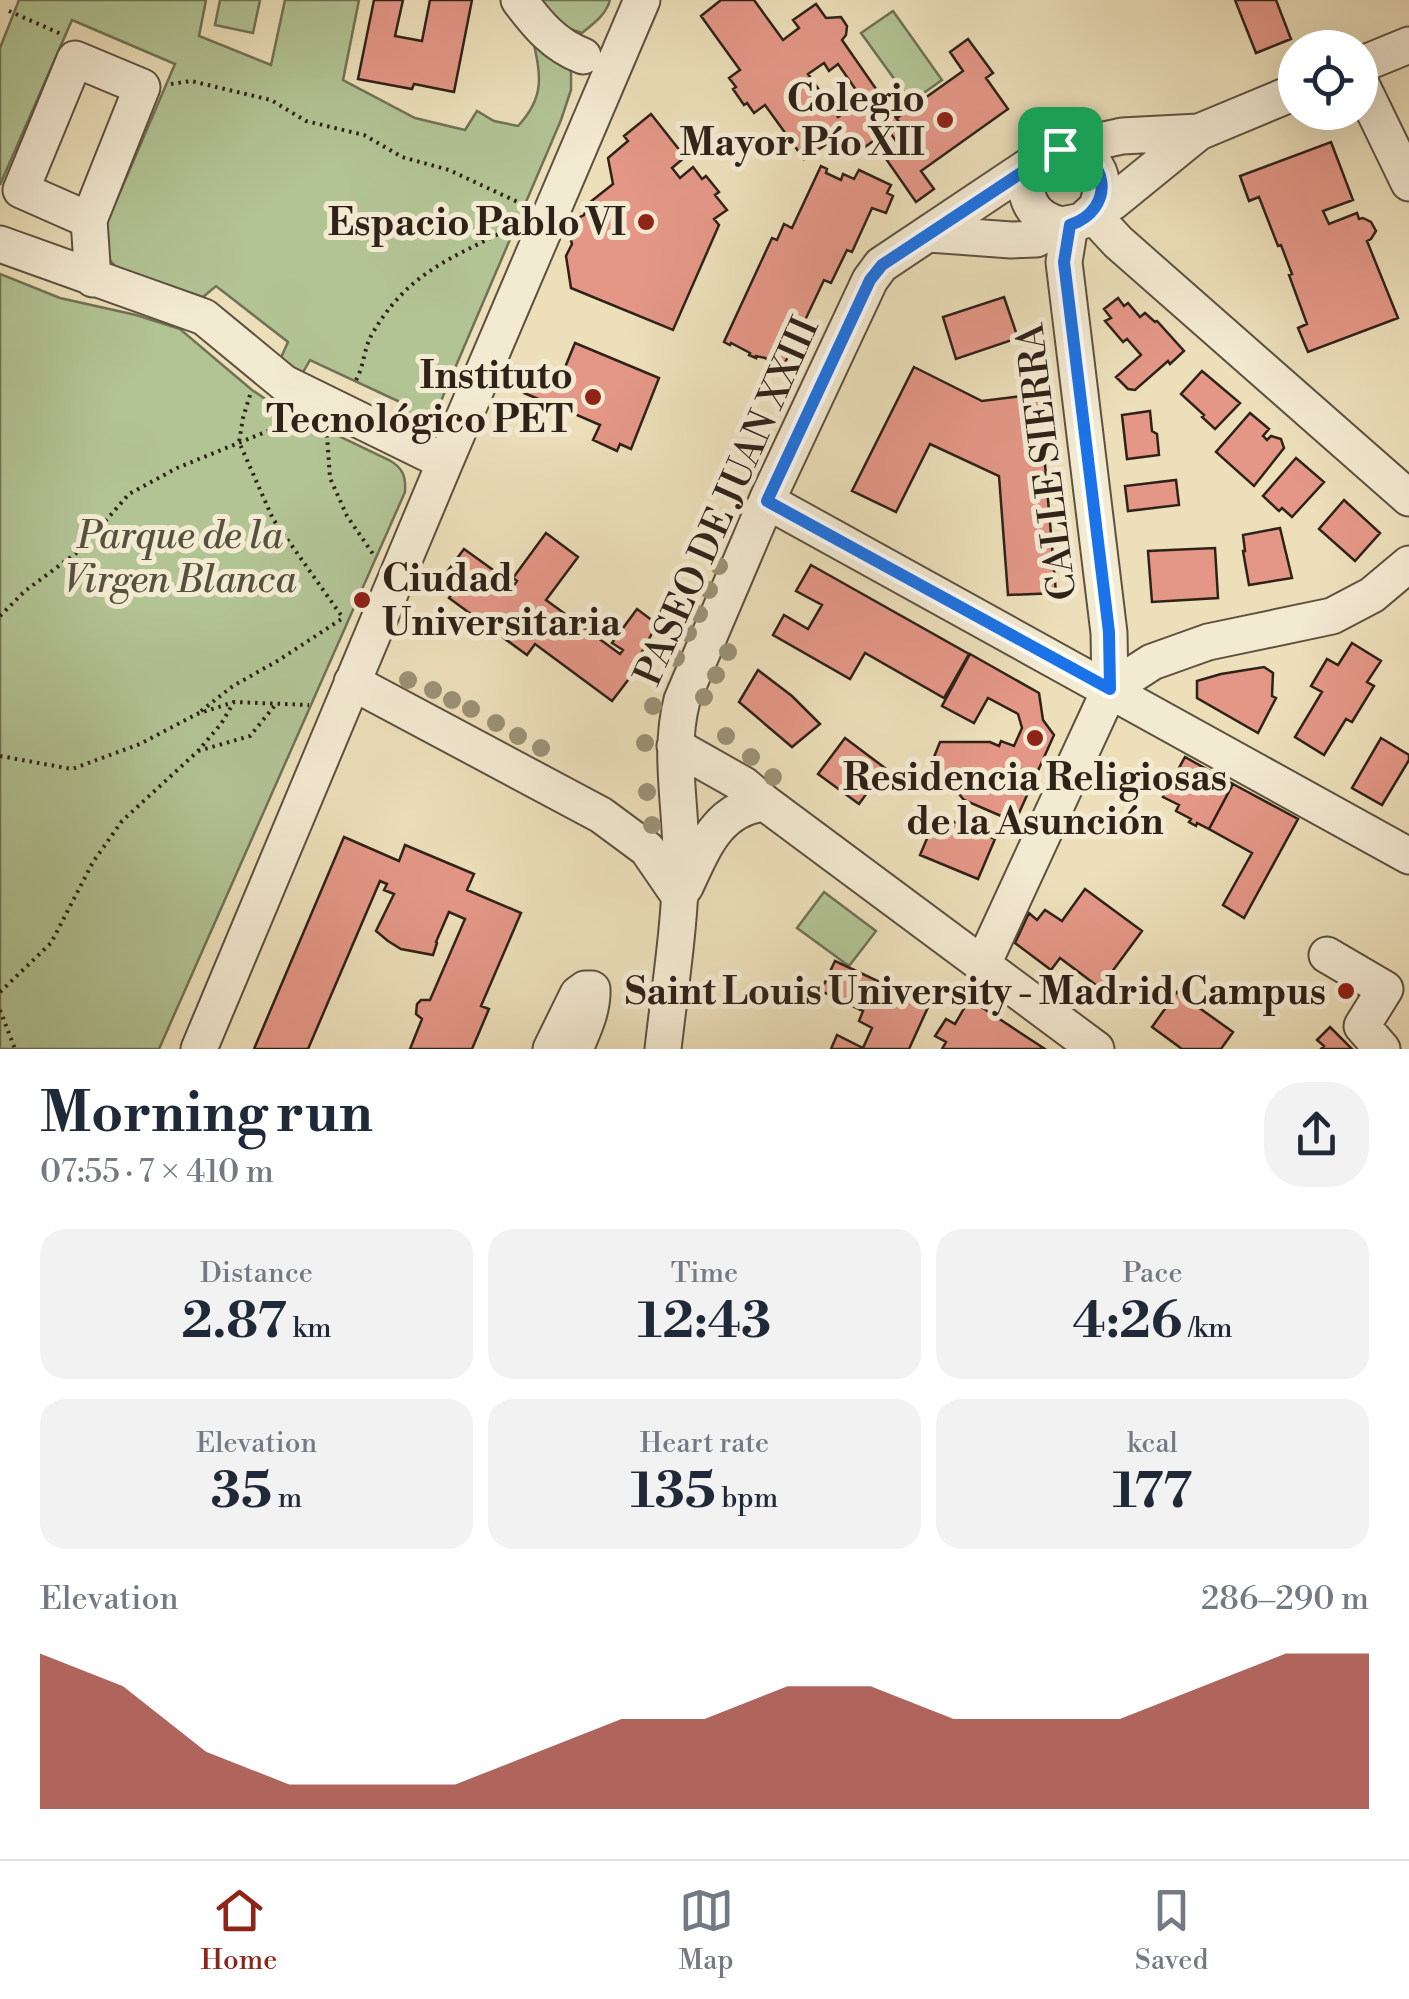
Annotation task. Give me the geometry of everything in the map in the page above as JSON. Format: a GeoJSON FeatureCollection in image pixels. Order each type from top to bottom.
{"type":"FeatureCollection","features":[{"type":"Feature","properties":{"kind":"street"},"geometry":{"type":"LineString","coordinates":[[520,0],[539,27],[564,49],[583,56]]}},
{"type":"Feature","properties":{"kind":"street"},"geometry":{"type":"LineString","coordinates":[[199,1049],[642,0]]}},
{"type":"Feature","properties":{"kind":"street"},"geometry":{"type":"LineString","coordinates":[[1378,58],[1409,45]]}},
{"type":"Feature","properties":{"kind":"street"},"geometry":{"type":"LineString","coordinates":[[89,220],[21,190],[75,59],[142,87],[89,220],[93,279]]}},
{"type":"Feature","properties":{"kind":"street"},"geometry":{"type":"LineString","coordinates":[[929,234],[1036,239],[1113,202],[1199,132],[1278,99]]}},
{"type":"Feature","properties":{"kind":"street"},"geometry":{"type":"LineString","coordinates":[[1378,119],[1409,182]]}},
{"type":"Feature","properties":{"kind":"street"},"geometry":{"type":"LineString","coordinates":[[1199,132],[1122,136],[1046,157],[1028,176],[1027,198],[1040,218],[1080,218],[1118,242],[1409,498]]}},
{"type":"Feature","properties":{"kind":"street"},"geometry":{"type":"LineString","coordinates":[[1046,157],[1072,150],[1093,162],[1102,184],[1101,197],[1080,218]]}},
{"type":"Feature","properties":{"kind":"street","name":"PASEO DE JUAN XXIII"},"geometry":{"type":"LineString","coordinates":[[680,897],[676,762],[677,720],[682,700],[767,501],[870,280],[882,265],[1046,157]]}},
{"type":"Feature","properties":{"kind":"street","name":"CALLE SIERRA"},"geometry":{"type":"LineString","coordinates":[[1080,218],[1064,262],[1109,632],[1110,689]]}},
{"type":"Feature","properties":{"kind":"street"},"geometry":{"type":"LineString","coordinates":[[0,244],[204,317],[284,383],[445,462]]}},
{"type":"Feature","properties":{"kind":"street"},"geometry":{"type":"LineString","coordinates":[[767,501],[1409,856]]}},
{"type":"Feature","properties":{"kind":"street"},"geometry":{"type":"LineString","coordinates":[[982,964],[1110,689],[1152,662],[1208,642],[1332,616],[1372,595],[1409,564]]}},
{"type":"Feature","properties":{"kind":"street"},"geometry":{"type":"LineString","coordinates":[[352,682],[601,815],[647,849],[680,897]]}},
{"type":"Feature","properties":{"kind":"street"},"geometry":{"type":"LineString","coordinates":[[676,762],[758,804],[1096,1049]]}},
{"type":"Feature","properties":{"kind":"street"},"geometry":{"type":"LineString","coordinates":[[663,1049],[680,897],[709,838],[729,816],[742,807],[758,804]]}},
{"type":"Feature","properties":{"kind":"street"},"geometry":{"type":"LineString","coordinates":[[1327,955],[1385,989],[1362,1026],[1382,1049]]}},
{"type":"Feature","properties":{"kind":"path"},"geometry":{"type":"LineString","coordinates":[[9,11],[66,36]]}},
{"type":"Feature","properties":{"kind":"path"},"geometry":{"type":"LineString","coordinates":[[142,87],[191,81],[271,100],[306,121],[364,135],[402,157],[449,170],[531,208]]}},
{"type":"Feature","properties":{"kind":"path"},"geometry":{"type":"LineString","coordinates":[[356,380],[363,368],[368,340],[392,303],[418,277],[516,225]]}},
{"type":"Feature","properties":{"kind":"path"},"geometry":{"type":"LineString","coordinates":[[0,756],[72,768],[140,744],[197,714],[234,686],[346,619],[273,519],[239,442],[252,390]]}},
{"type":"Feature","properties":{"kind":"path"},"geometry":{"type":"LineString","coordinates":[[0,616],[78,552],[129,494],[177,468],[301,418]]}},
{"type":"Feature","properties":{"kind":"path"},"geometry":{"type":"LineString","coordinates":[[327,430],[330,478],[347,516],[368,550],[377,556]]}},
{"type":"Feature","properties":{"kind":"path"},"geometry":{"type":"LineString","coordinates":[[197,714],[234,702],[314,705]]}},
{"type":"Feature","properties":{"kind":"path"},"geometry":{"type":"LineString","coordinates":[[0,992],[51,943],[93,862],[122,821],[198,751],[234,702]]}},
{"type":"Feature","properties":{"kind":"path"},"geometry":{"type":"LineString","coordinates":[[198,751],[250,736],[276,704]]}},
{"type":"Feature","properties":{"kind":"path"},"geometry":{"type":"LineString","coordinates":[[0,1010],[15,1049]]}},
{"type":"Feature","properties":{"kind":"green space"},"geometry":{"type":"Polygon","coordinates":[[[19,0],[206,0],[199,36],[271,65],[285,0],[359,0],[343,80],[415,118],[465,130],[477,111],[494,121],[518,126],[527,115],[539,86],[533,40],[571,71],[571,90],[561,120],[432,422],[416,427],[395,418],[400,402],[310,360],[302,374],[279,362],[288,342],[216,286],[203,297],[116,267],[106,256],[100,239],[175,64],[72,20],[0,185],[0,48],[19,0]]]}},
{"type":"Feature","properties":{"kind":"green space"},"geometry":{"type":"Polygon","coordinates":[[[220,0],[260,0],[253,33],[215,25],[220,0]]]}},
{"type":"Feature","properties":{"kind":"green space"},"geometry":{"type":"Polygon","coordinates":[[[532,0],[610,0],[603,14],[582,33],[558,25],[532,0]]]}},
{"type":"Feature","properties":{"kind":"green space"},"geometry":{"type":"Polygon","coordinates":[[[893,11],[942,80],[911,102],[861,33],[893,11]]]}},
{"type":"Feature","properties":{"kind":"green space","name":"Parque de la Virgen Blanca"},"geometry":{"type":"Polygon","coordinates":[[[0,274],[60,298],[180,329],[276,406],[389,460],[404,477],[405,492],[159,1049],[0,1049],[0,274]]]}},
{"type":"Feature","properties":{"kind":"green space"},"geometry":{"type":"Polygon","coordinates":[[[824,892],[876,931],[849,966],[797,928],[824,892]]]}},
{"type":"Feature","properties":{"kind":"building"},"geometry":{"type":"Polygon","coordinates":[[[374,0],[403,0],[395,36],[422,41],[430,0],[472,0],[454,92],[358,79],[374,0]]]}},
{"type":"Feature","properties":{"kind":"building"},"geometry":{"type":"Polygon","coordinates":[[[721,0],[754,0],[783,40],[799,28],[793,20],[816,4],[826,18],[841,17],[847,26],[842,40],[899,122],[850,158],[836,138],[804,159],[765,105],[754,113],[747,103],[744,105],[729,78],[740,70],[701,16],[721,0]],[[824,63],[808,74],[838,117],[863,100],[838,64],[829,71],[824,63]]]}},
{"type":"Feature","properties":{"kind":"building"},"geometry":{"type":"Polygon","coordinates":[[[1235,0],[1276,0],[1288,30],[1278,30],[1278,44],[1256,53],[1235,0]]]}},
{"type":"Feature","properties":{"kind":"building","name":"Colegio Mayor Pío XII"},"geometry":{"type":"Polygon","coordinates":[[[968,39],[993,73],[986,78],[1008,109],[921,171],[934,189],[916,202],[884,156],[899,145],[888,130],[899,122],[897,118],[963,71],[950,52],[968,39]]]}},
{"type":"Feature","properties":{"kind":"building","name":"Espacio Pablo VI"},"geometry":{"type":"Polygon","coordinates":[[[651,114],[685,157],[672,168],[680,178],[693,167],[702,179],[706,176],[727,210],[714,219],[719,225],[673,330],[571,288],[566,256],[578,218],[584,215],[589,203],[613,184],[608,158],[628,141],[624,136],[651,114]]]}},
{"type":"Feature","properties":{"kind":"building"},"geometry":{"type":"Polygon","coordinates":[[[1331,142],[1353,200],[1323,211],[1329,224],[1357,213],[1359,219],[1371,222],[1376,231],[1367,241],[1398,318],[1308,352],[1298,328],[1307,324],[1281,245],[1278,246],[1259,197],[1249,201],[1240,176],[1331,142]]]}},
{"type":"Feature","properties":{"kind":"building"},"geometry":{"type":"Polygon","coordinates":[[[821,166],[841,180],[843,174],[854,179],[859,170],[891,185],[887,193],[893,196],[886,213],[872,208],[852,252],[847,250],[831,283],[824,280],[782,369],[724,342],[772,238],[777,240],[784,224],[792,228],[821,166]]]}},
{"type":"Feature","properties":{"kind":"building"},"geometry":{"type":"Polygon","coordinates":[[[1004,297],[1018,338],[956,359],[943,317],[1004,297]]]}},
{"type":"Feature","properties":{"kind":"building"},"geometry":{"type":"Polygon","coordinates":[[[1118,298],[1140,317],[1145,313],[1157,321],[1184,351],[1135,390],[1128,389],[1116,377],[1141,355],[1105,321],[1111,318],[1104,309],[1118,298]]]}},
{"type":"Feature","properties":{"kind":"building","name":"Instituto Tecnológico PET"},"geometry":{"type":"Polygon","coordinates":[[[575,343],[659,378],[631,449],[620,444],[617,451],[593,440],[600,425],[551,401],[550,404],[524,393],[532,376],[557,387],[575,343]]]}},
{"type":"Feature","properties":{"kind":"building"},"geometry":{"type":"Polygon","coordinates":[[[914,367],[982,401],[1039,394],[1056,593],[1008,595],[999,476],[930,444],[896,512],[852,491],[914,367]]]}},
{"type":"Feature","properties":{"kind":"building"},"geometry":{"type":"Polygon","coordinates":[[[1202,371],[1240,403],[1215,429],[1181,394],[1202,371]]]}},
{"type":"Feature","properties":{"kind":"building"},"geometry":{"type":"Polygon","coordinates":[[[1150,411],[1159,455],[1127,459],[1122,415],[1150,411]]]}},
{"type":"Feature","properties":{"kind":"building"},"geometry":{"type":"Polygon","coordinates":[[[1250,413],[1269,429],[1263,436],[1267,440],[1271,436],[1281,439],[1284,448],[1254,486],[1216,452],[1250,413]]]}},
{"type":"Feature","properties":{"kind":"building"},"geometry":{"type":"Polygon","coordinates":[[[1296,458],[1324,482],[1292,517],[1263,496],[1296,458]]]}},
{"type":"Feature","properties":{"kind":"building"},"geometry":{"type":"Polygon","coordinates":[[[1176,480],[1179,505],[1128,511],[1125,486],[1176,480]]]}},
{"type":"Feature","properties":{"kind":"building"},"geometry":{"type":"Polygon","coordinates":[[[1344,500],[1380,533],[1355,561],[1319,529],[1344,500]]]}},
{"type":"Feature","properties":{"kind":"building"},"geometry":{"type":"Polygon","coordinates":[[[1280,528],[1292,578],[1249,585],[1243,535],[1280,528]]]}},
{"type":"Feature","properties":{"kind":"building"},"geometry":{"type":"Polygon","coordinates":[[[546,533],[578,557],[546,600],[620,654],[623,650],[612,643],[637,609],[657,624],[635,665],[638,667],[612,701],[535,644],[527,655],[449,598],[458,586],[444,576],[464,549],[514,585],[517,581],[513,578],[546,533]]]}},
{"type":"Feature","properties":{"kind":"building"},"geometry":{"type":"Polygon","coordinates":[[[1215,548],[1218,598],[1152,602],[1148,551],[1215,548]]]}},
{"type":"Feature","properties":{"kind":"building"},"geometry":{"type":"Polygon","coordinates":[[[811,565],[969,654],[944,698],[865,653],[850,679],[773,635],[784,615],[808,629],[822,605],[796,591],[811,565]]]}},
{"type":"Feature","properties":{"kind":"building"},"geometry":{"type":"Polygon","coordinates":[[[1352,643],[1381,661],[1367,682],[1374,686],[1352,722],[1346,719],[1324,755],[1295,737],[1322,692],[1311,686],[1327,659],[1338,665],[1352,643]]]}},
{"type":"Feature","properties":{"kind":"building","name":"Residencia Religiosas de la Asunción"},"geometry":{"type":"Polygon","coordinates":[[[970,654],[1039,693],[1043,720],[1054,735],[1015,822],[964,800],[932,762],[940,742],[990,742],[999,746],[1001,741],[1014,746],[1022,728],[1018,714],[988,698],[974,723],[942,706],[970,654]]]}},
{"type":"Feature","properties":{"kind":"building"},"geometry":{"type":"Polygon","coordinates":[[[1264,667],[1273,673],[1272,696],[1276,698],[1258,733],[1197,698],[1197,681],[1264,667]]]}},
{"type":"Feature","properties":{"kind":"building"},"geometry":{"type":"Polygon","coordinates":[[[758,670],[820,724],[792,747],[739,702],[758,670]]]}},
{"type":"Feature","properties":{"kind":"building"},"geometry":{"type":"Polygon","coordinates":[[[845,738],[885,768],[859,804],[818,774],[845,738]]]}},
{"type":"Feature","properties":{"kind":"building"},"geometry":{"type":"Polygon","coordinates":[[[1381,738],[1409,755],[1382,805],[1352,788],[1381,738]]]}},
{"type":"Feature","properties":{"kind":"building"},"geometry":{"type":"Polygon","coordinates":[[[1185,757],[1233,784],[1209,829],[1189,822],[1191,819],[1176,811],[1179,805],[1163,797],[1185,757]]]}},
{"type":"Feature","properties":{"kind":"building"},"geometry":{"type":"Polygon","coordinates":[[[1233,784],[1298,819],[1244,918],[1223,905],[1252,853],[1209,829],[1233,784]]]}},
{"type":"Feature","properties":{"kind":"building"},"geometry":{"type":"Polygon","coordinates":[[[937,815],[995,839],[978,879],[920,855],[937,815]]]}},
{"type":"Feature","properties":{"kind":"building"},"geometry":{"type":"Polygon","coordinates":[[[344,837],[399,861],[405,845],[474,874],[467,890],[521,913],[481,1006],[489,1009],[472,1049],[410,1049],[422,1019],[416,1014],[417,1004],[430,1000],[465,919],[449,912],[433,955],[401,949],[376,931],[394,894],[384,890],[387,884],[380,881],[308,1049],[254,1049],[344,837]]]}},
{"type":"Feature","properties":{"kind":"building"},"geometry":{"type":"Polygon","coordinates":[[[1085,889],[1142,931],[1100,988],[1060,958],[1051,970],[1015,943],[1029,913],[1037,920],[1045,910],[1062,921],[1085,889]]]}},
{"type":"Feature","properties":{"kind":"building"},"geometry":{"type":"Polygon","coordinates":[[[835,961],[929,1005],[909,1049],[831,1049],[837,1035],[863,1048],[872,1028],[859,1021],[863,1011],[821,991],[835,961]]]}},
{"type":"Feature","properties":{"kind":"building"},"geometry":{"type":"Polygon","coordinates":[[[954,989],[1045,1049],[942,1049],[946,1042],[935,1036],[946,1019],[955,1024],[966,1005],[951,995],[954,989]]]}},
{"type":"Feature","properties":{"kind":"building"},"geometry":{"type":"Polygon","coordinates":[[[1177,992],[1233,1032],[1221,1049],[1182,1049],[1152,1027],[1177,992]]]}},
{"type":"Feature","properties":{"kind":"building"},"geometry":{"type":"Polygon","coordinates":[[[1330,1027],[1352,1049],[1321,1049],[1324,1046],[1317,1040],[1330,1027]]]}},
{"type":"Feature","properties":{"kind":"place","name":"Colegio Mayor Pío XII"},"geometry":{"type":"Point","coordinates":[945,120]}},
{"type":"Feature","properties":{"kind":"place","name":"Espacio Pablo VI"},"geometry":{"type":"Point","coordinates":[646,222]}},
{"type":"Feature","properties":{"kind":"place","name":"Instituto Tecnológico PET"},"geometry":{"type":"Point","coordinates":[593,397]}},
{"type":"Feature","properties":{"kind":"place","name":"Ciudad Universitaria"},"geometry":{"type":"Point","coordinates":[362,600]}},
{"type":"Feature","properties":{"kind":"place","name":"Residencia Religiosas de la Asunción"},"geometry":{"type":"Point","coordinates":[1035,738]}},
{"type":"Feature","properties":{"kind":"place","name":"Saint Louis University - Madrid Campus"},"geometry":{"type":"Point","coordinates":[1346,991]}},
{"type":"Feature","properties":{"kind":"route"},"geometry":{"type":"LineString","coordinates":[[1060,149],[1084,154],[1093,162],[1102,184],[1101,197],[1092,214],[1070,225],[1064,262],[1109,632],[1110,689],[767,501],[870,280],[882,265],[1040,157],[1060,149]]}}]}
